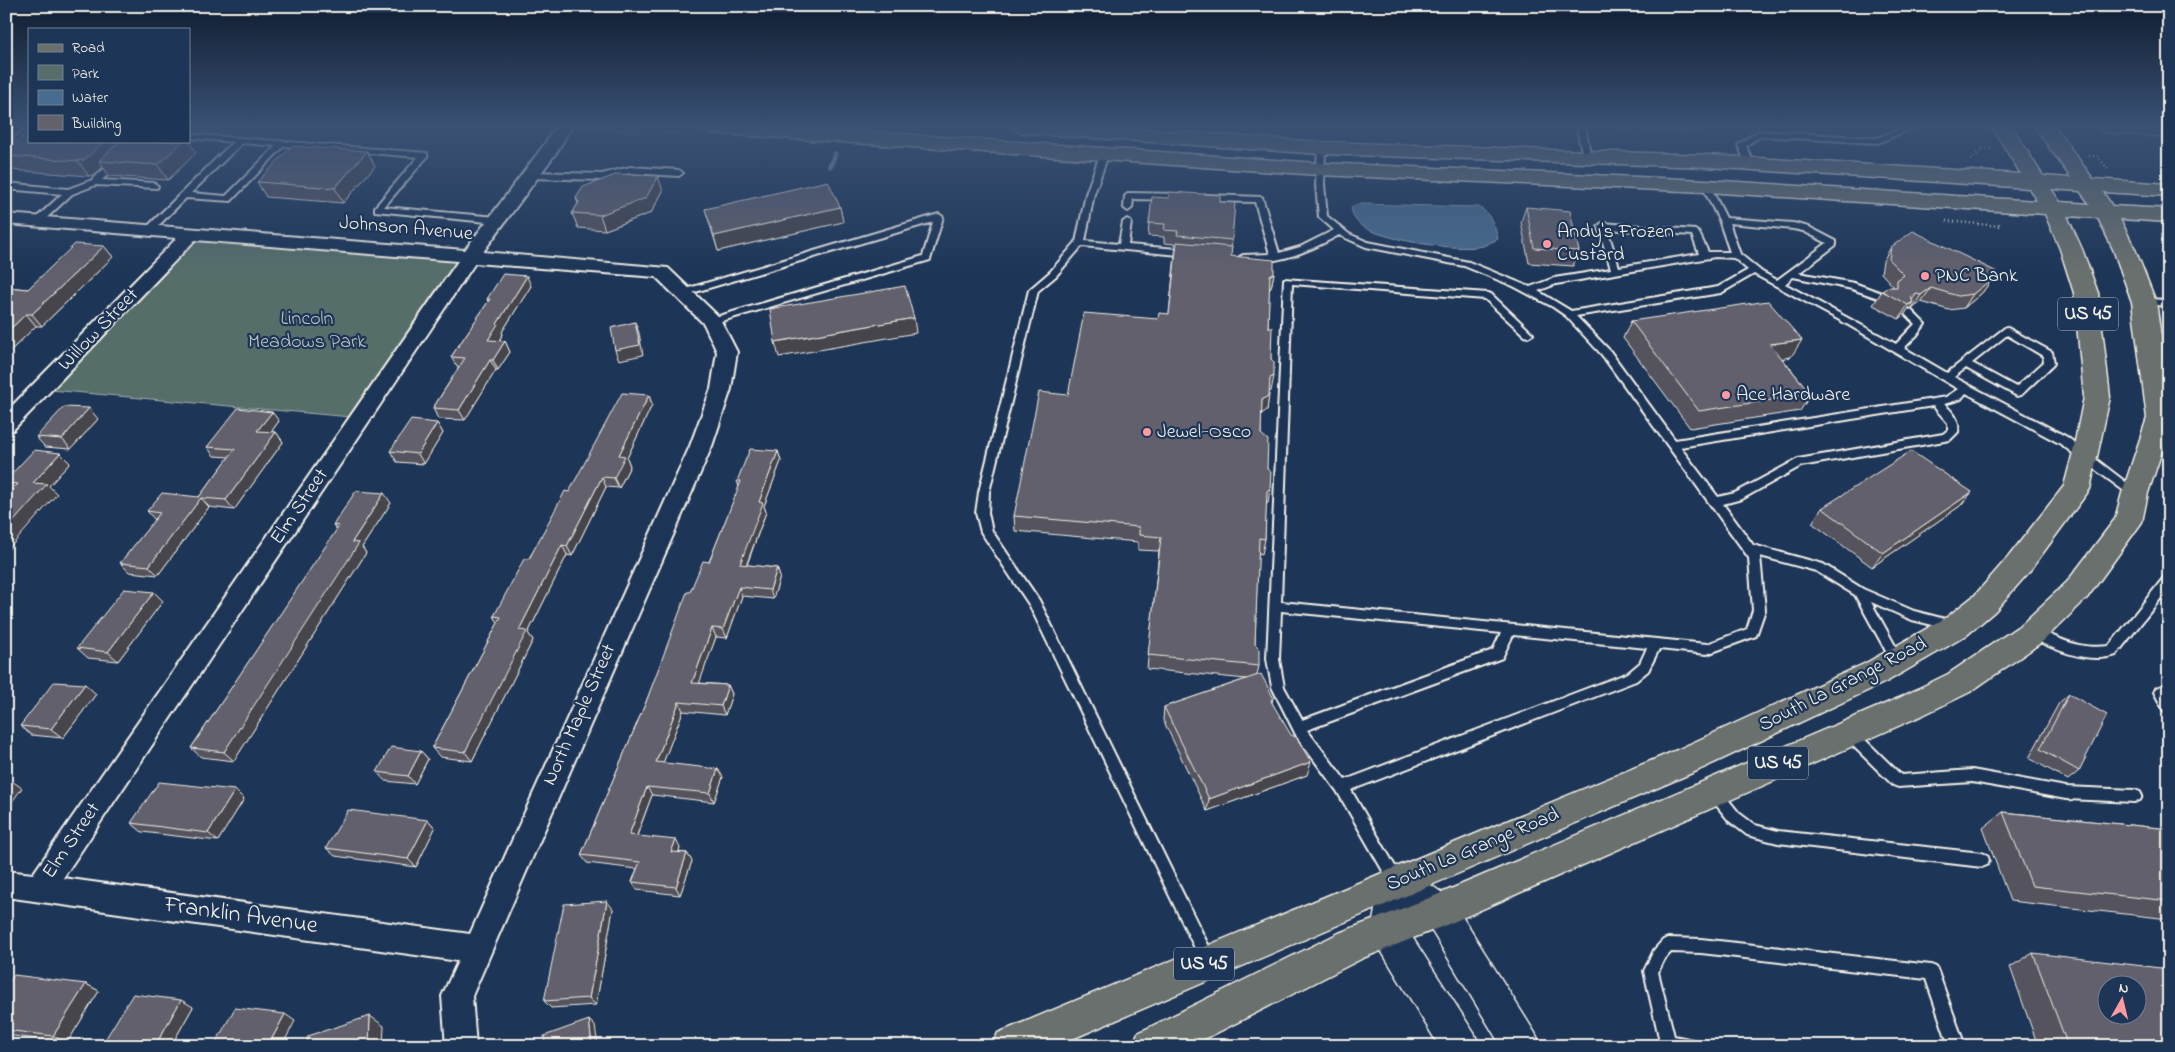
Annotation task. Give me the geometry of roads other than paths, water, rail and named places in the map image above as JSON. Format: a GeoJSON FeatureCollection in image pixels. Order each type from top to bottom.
{"type":"FeatureCollection","features":[{"type":"Feature","properties":{"kind":"main road"},"geometry":{"type":"LineString","coordinates":[[1569,176],[2169,216]]}},
{"type":"Feature","properties":{"kind":"main road"},"geometry":{"type":"LineString","coordinates":[[1953,176],[2169,190]]}},
{"type":"Feature","properties":{"kind":"main road","name":"South La Grange Road"},"geometry":{"type":"LineString","coordinates":[[1011,1046],[1688,760],[1877,672],[1957,626],[1985,603],[2019,564],[2077,489],[2086,456],[2097,397],[2086,293],[2071,249],[2053,209],[2033,176]]}},
{"type":"Feature","properties":{"kind":"main road","name":"South La Grange Road"},"geometry":{"type":"LineString","coordinates":[[1151,1046],[1352,945],[1439,911],[1848,733],[1958,683],[2032,633],[2077,590],[2128,522],[2135,493],[2164,421],[2144,302],[2124,249],[2106,212],[2082,176]]}},
{"type":"Feature","properties":{"kind":"street","name":"Elm Street"},"geometry":{"type":"LineString","coordinates":[[40,888],[470,257],[529,176]]}},
{"type":"Feature","properties":{"kind":"street","name":"Johnson Avenue"},"geometry":{"type":"LineString","coordinates":[[6,219],[661,272],[712,321],[727,352],[721,389]]}},
{"type":"Feature","properties":{"kind":"street","name":"Willow Street"},"geometry":{"type":"LineString","coordinates":[[6,425],[191,234]]}},
{"type":"Feature","properties":{"kind":"street","name":"North Maple Street"},"geometry":{"type":"LineString","coordinates":[[461,1046],[457,996],[476,949],[701,446],[721,389]]}},
{"type":"Feature","properties":{"kind":"street"},"geometry":{"type":"LineString","coordinates":[[1461,1046],[1389,932],[1396,882],[1439,911],[1522,1046]]}},
{"type":"Feature","properties":{"kind":"street","name":"Franklin Avenue"},"geometry":{"type":"LineString","coordinates":[[6,884],[476,949]]}},
{"type":"Feature","properties":{"kind":"lane"},"geometry":{"type":"LineString","coordinates":[[37,222],[69,192],[95,182],[101,176]]}},
{"type":"Feature","properties":{"kind":"lane"},"geometry":{"type":"LineString","coordinates":[[148,231],[203,176]]}},
{"type":"Feature","properties":{"kind":"lane"},"geometry":{"type":"LineString","coordinates":[[184,195],[228,199],[250,176]]}},
{"type":"Feature","properties":{"kind":"lane"},"geometry":{"type":"LineString","coordinates":[[406,176],[378,209],[498,220]]}},
{"type":"Feature","properties":{"kind":"lane"},"geometry":{"type":"LineString","coordinates":[[569,176],[606,176]]}},
{"type":"Feature","properties":{"kind":"lane"},"geometry":{"type":"LineString","coordinates":[[1096,176],[1090,194],[1080,243],[1053,274],[1034,290],[984,492],[982,513],[987,532],[1035,603],[1209,962]]}},
{"type":"Feature","properties":{"kind":"lane"},"geometry":{"type":"LineString","coordinates":[[1275,606],[1707,649],[1752,632],[1759,610],[1755,557],[1750,549],[1606,353],[1569,314],[1530,291],[1466,264],[1366,244],[1346,236],[1323,217],[1321,176]]}},
{"type":"Feature","properties":{"kind":"lane"},"geometry":{"type":"LineString","coordinates":[[95,182],[154,186]]}},
{"type":"Feature","properties":{"kind":"lane"},"geometry":{"type":"LineString","coordinates":[[6,186],[69,192]]}},
{"type":"Feature","properties":{"kind":"lane"},"geometry":{"type":"LineString","coordinates":[[1706,186],[1723,220],[1736,255],[1754,270],[1965,388],[2063,440],[2135,493]]}},
{"type":"Feature","properties":{"kind":"lane"},"geometry":{"type":"LineString","coordinates":[[1128,208],[1129,196],[1259,199],[1276,257]]}},
{"type":"Feature","properties":{"kind":"lane"},"geometry":{"type":"LineString","coordinates":[[682,293],[939,217],[926,258],[712,321]]}},
{"type":"Feature","properties":{"kind":"lane"},"geometry":{"type":"LineString","coordinates":[[1723,220],[1793,226],[1806,229],[1833,243],[1778,284]]}},
{"type":"Feature","properties":{"kind":"lane"},"geometry":{"type":"LineString","coordinates":[[1123,246],[1127,222]]}},
{"type":"Feature","properties":{"kind":"lane"},"geometry":{"type":"LineString","coordinates":[[1616,271],[1602,226],[1695,233],[1705,256]]}},
{"type":"Feature","properties":{"kind":"lane"},"geometry":{"type":"LineString","coordinates":[[1235,258],[1276,257],[1304,250],[1338,231]]}},
{"type":"Feature","properties":{"kind":"lane"},"geometry":{"type":"LineString","coordinates":[[1080,243],[1198,254]]}},
{"type":"Feature","properties":{"kind":"lane"},"geometry":{"type":"LineString","coordinates":[[1530,291],[1554,281],[1715,254],[1736,255]]}},
{"type":"Feature","properties":{"kind":"lane"},"geometry":{"type":"LineString","coordinates":[[1569,314],[1721,290],[1754,270]]}},
{"type":"Feature","properties":{"kind":"lane"},"geometry":{"type":"LineString","coordinates":[[1791,274],[1854,286],[1884,297]]}},
{"type":"Feature","properties":{"kind":"lane"},"geometry":{"type":"LineString","coordinates":[[1396,882],[1342,787],[1299,727],[1278,687],[1273,659],[1287,281],[1488,296],[1528,334]]}},
{"type":"Feature","properties":{"kind":"lane"},"geometry":{"type":"LineString","coordinates":[[2144,302],[2169,303]]}},
{"type":"Feature","properties":{"kind":"lane"},"geometry":{"type":"LineString","coordinates":[[1897,349],[1914,333],[1920,324],[1908,312]]}},
{"type":"Feature","properties":{"kind":"lane"},"geometry":{"type":"LineString","coordinates":[[1947,378],[1965,363],[2006,330],[2048,354],[2049,363],[2017,392],[1965,363]]}},
{"type":"Feature","properties":{"kind":"lane"},"geometry":{"type":"LineString","coordinates":[[1674,444],[1948,400],[1957,396],[1965,388]]}},
{"type":"Feature","properties":{"kind":"lane"},"geometry":{"type":"LineString","coordinates":[[1716,502],[1738,496],[1798,463],[1946,437],[1953,432],[1955,426],[1953,419],[1935,402]]}},
{"type":"Feature","properties":{"kind":"lane"},"geometry":{"type":"LineString","coordinates":[[1750,549],[1818,567],[1859,592],[1912,615],[1957,626]]}},
{"type":"Feature","properties":{"kind":"lane"},"geometry":{"type":"LineString","coordinates":[[2032,633],[2063,648],[2078,652],[2112,651],[2169,579]]}},
{"type":"Feature","properties":{"kind":"lane"},"geometry":{"type":"LineString","coordinates":[[1859,592],[1897,660]]}},
{"type":"Feature","properties":{"kind":"lane"},"geometry":{"type":"LineString","coordinates":[[1299,727],[1498,654],[1509,629]]}},
{"type":"Feature","properties":{"kind":"lane"},"geometry":{"type":"LineString","coordinates":[[1342,787],[1632,676],[1644,668],[1650,659],[1655,644]]}},
{"type":"Feature","properties":{"kind":"lane"},"geometry":{"type":"LineString","coordinates":[[2169,688],[2160,692],[2169,709]]}},
{"type":"Feature","properties":{"kind":"lane"},"geometry":{"type":"LineString","coordinates":[[1848,733],[1898,780],[1972,776],[2066,793],[2135,796]]}},
{"type":"Feature","properties":{"kind":"lane"},"geometry":{"type":"LineString","coordinates":[[1713,791],[1734,817],[1752,831],[1778,837],[1982,860]]}},
{"type":"Feature","properties":{"kind":"lane"},"geometry":{"type":"LineString","coordinates":[[1693,1046],[1669,1044],[1651,971],[1659,955],[1668,945],[1700,946],[1931,972],[1957,1046]]}},
{"type":"Feature","properties":{"kind":"water"},"geometry":{"type":"Polygon","coordinates":[[[1359,204],[1479,207],[1487,213],[1492,221],[1498,239],[1483,246],[1457,247],[1440,246],[1386,236],[1372,231],[1357,222],[1351,207],[1359,204]]]}},
{"type":"Feature","properties":{"kind":"place","name":"Andy's Frozen Custard"},"geometry":{"type":"Point","coordinates":[1547,244]}},
{"type":"Feature","properties":{"kind":"place","name":"PNC Bank"},"geometry":{"type":"Point","coordinates":[1925,276]}},
{"type":"Feature","properties":{"kind":"place","name":"Ace Hardware"},"geometry":{"type":"Point","coordinates":[1726,395]}},
{"type":"Feature","properties":{"kind":"place","name":"Jewel-Osco"},"geometry":{"type":"Point","coordinates":[1147,432]}},
{"type":"Feature","properties":{"kind":"park label","name":"Lincoln Meadows Park"},"geometry":{"type":"Point","coordinates":[307,330]}}]}
